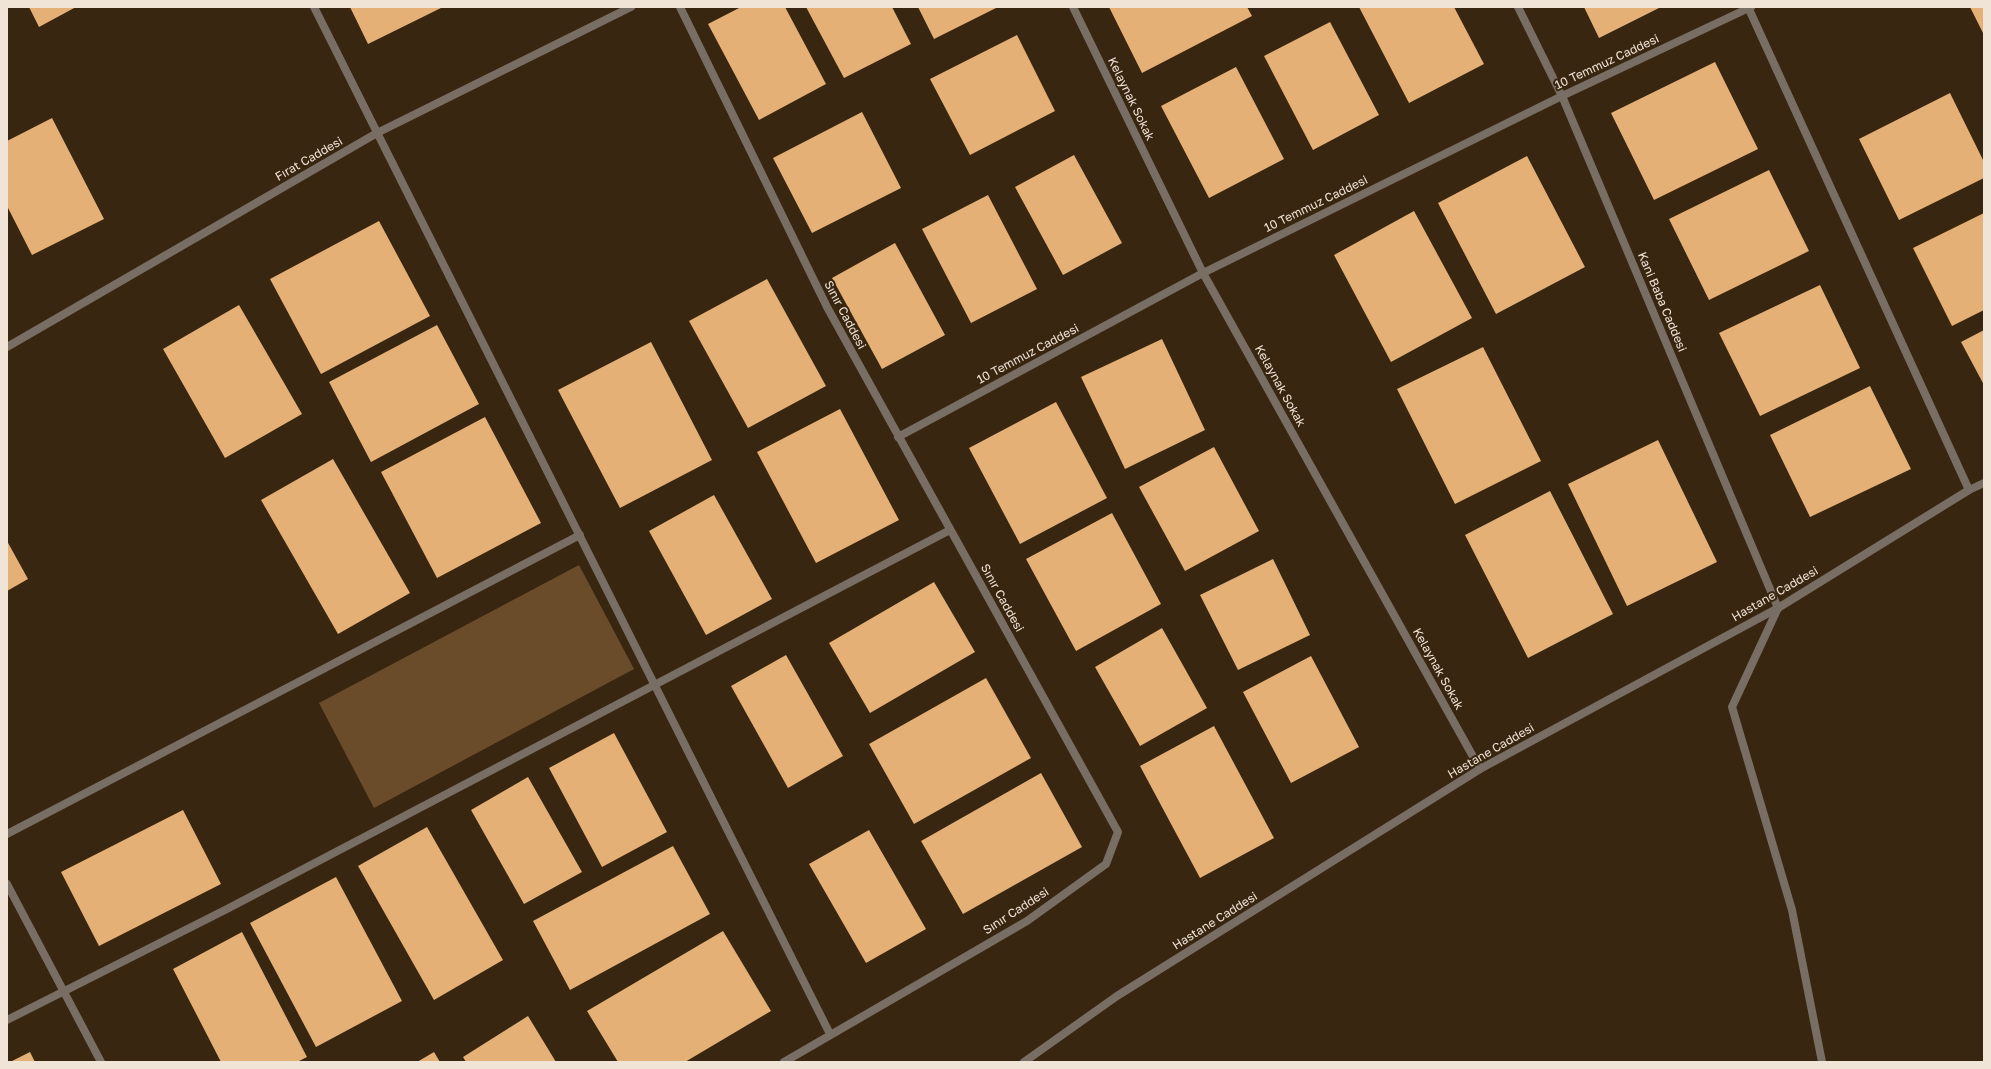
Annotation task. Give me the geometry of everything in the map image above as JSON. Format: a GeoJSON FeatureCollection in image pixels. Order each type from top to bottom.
{"type":"FeatureCollection","features":[{"type":"Feature","properties":{"kind":"street"},"geometry":{"type":"LineString","coordinates":[[314,7],[830,1034]]}},
{"type":"Feature","properties":{"kind":"street","name":"Fırat Caddesi"},"geometry":{"type":"LineString","coordinates":[[7,347],[377,133],[631,7]]}},
{"type":"Feature","properties":{"kind":"street","name":"Sınır Caddesi"},"geometry":{"type":"LineString","coordinates":[[680,7],[827,307],[1118,832],[1106,864],[1027,921],[784,1062]]}},
{"type":"Feature","properties":{"kind":"street","name":"Kelaynak Sokak"},"geometry":{"type":"LineString","coordinates":[[1073,7],[1203,274],[1480,769]]}},
{"type":"Feature","properties":{"kind":"street","name":"Kani Baba Caddesi"},"geometry":{"type":"LineString","coordinates":[[1518,7],[1562,96],[1778,608]]}},
{"type":"Feature","properties":{"kind":"street"},"geometry":{"type":"LineString","coordinates":[[1750,7],[1969,490]]}},
{"type":"Feature","properties":{"kind":"street","name":"10 Temmuz Caddesi"},"geometry":{"type":"LineString","coordinates":[[898,437],[1203,274],[1562,96],[1750,7]]}},
{"type":"Feature","properties":{"kind":"street","name":"Hastane Caddesi"},"geometry":{"type":"LineString","coordinates":[[1024,1062],[1117,996],[1480,769],[1778,608],[1969,490],[1984,483]]}},
{"type":"Feature","properties":{"kind":"street"},"geometry":{"type":"LineString","coordinates":[[7,1020],[227,909],[950,530]]}},
{"type":"Feature","properties":{"kind":"street"},"geometry":{"type":"LineString","coordinates":[[7,834],[580,535]]}},
{"type":"Feature","properties":{"kind":"street"},"geometry":{"type":"LineString","coordinates":[[1778,608],[1732,707],[1792,910],[1822,1062]]}},
{"type":"Feature","properties":{"kind":"street"},"geometry":{"type":"LineString","coordinates":[[7,884],[101,1062]]}},
{"type":"Feature","properties":{"kind":"shaded area"},"geometry":{"type":"Polygon","coordinates":[[[579,565],[634,669],[374,808],[319,703],[579,565]]]}},
{"type":"Feature","properties":{"kind":"building"},"geometry":{"type":"Polygon","coordinates":[[[29,7],[76,7],[39,27],[29,7]]]}},
{"type":"Feature","properties":{"kind":"building"},"geometry":{"type":"Polygon","coordinates":[[[350,7],[443,7],[368,44],[350,7]]]}},
{"type":"Feature","properties":{"kind":"building"},"geometry":{"type":"Polygon","coordinates":[[[741,7],[785,7],[826,84],[759,120],[708,24],[741,7]]]}},
{"type":"Feature","properties":{"kind":"building"},"geometry":{"type":"Polygon","coordinates":[[[806,7],[892,7],[911,44],[844,78],[806,7]]]}},
{"type":"Feature","properties":{"kind":"building"},"geometry":{"type":"Polygon","coordinates":[[[918,7],[998,7],[934,39],[918,7]]]}},
{"type":"Feature","properties":{"kind":"building"},"geometry":{"type":"Polygon","coordinates":[[[1109,7],[1247,7],[1252,16],[1142,73],[1109,7]]]}},
{"type":"Feature","properties":{"kind":"building"},"geometry":{"type":"Polygon","coordinates":[[[1359,7],[1454,7],[1484,64],[1409,103],[1359,7]]]}},
{"type":"Feature","properties":{"kind":"building"},"geometry":{"type":"Polygon","coordinates":[[[1584,7],[1661,7],[1599,38],[1584,7]]]}},
{"type":"Feature","properties":{"kind":"building"},"geometry":{"type":"Polygon","coordinates":[[[1970,7],[1984,7],[1984,35],[1970,7]]]}},
{"type":"Feature","properties":{"kind":"building"},"geometry":{"type":"Polygon","coordinates":[[[1330,22],[1379,115],[1313,150],[1264,56],[1330,22]]]}},
{"type":"Feature","properties":{"kind":"building"},"geometry":{"type":"Polygon","coordinates":[[[1017,35],[1055,111],[970,155],[930,79],[1017,35]]]}},
{"type":"Feature","properties":{"kind":"building"},"geometry":{"type":"Polygon","coordinates":[[[1715,62],[1758,149],[1654,200],[1611,113],[1715,62]]]}},
{"type":"Feature","properties":{"kind":"building"},"geometry":{"type":"Polygon","coordinates":[[[1236,67],[1284,159],[1209,198],[1161,106],[1236,67]]]}},
{"type":"Feature","properties":{"kind":"building"},"geometry":{"type":"Polygon","coordinates":[[[1950,93],[1984,162],[1984,178],[1899,220],[1859,139],[1950,93]]]}},
{"type":"Feature","properties":{"kind":"building"},"geometry":{"type":"Polygon","coordinates":[[[862,112],[901,188],[812,233],[773,158],[862,112]]]}},
{"type":"Feature","properties":{"kind":"building"},"geometry":{"type":"Polygon","coordinates":[[[52,118],[104,219],[32,255],[7,206],[7,141],[52,118]]]}},
{"type":"Feature","properties":{"kind":"building"},"geometry":{"type":"Polygon","coordinates":[[[1074,155],[1122,243],[1063,275],[1015,187],[1074,155]]]}},
{"type":"Feature","properties":{"kind":"building"},"geometry":{"type":"Polygon","coordinates":[[[1527,156],[1585,267],[1496,314],[1438,203],[1527,156]]]}},
{"type":"Feature","properties":{"kind":"building"},"geometry":{"type":"Polygon","coordinates":[[[1769,170],[1809,251],[1709,300],[1669,219],[1769,170]]]}},
{"type":"Feature","properties":{"kind":"building"},"geometry":{"type":"Polygon","coordinates":[[[988,195],[1037,289],[971,323],[922,229],[988,195]]]}},
{"type":"Feature","properties":{"kind":"building"},"geometry":{"type":"Polygon","coordinates":[[[1414,211],[1472,318],[1391,362],[1334,255],[1414,211]]]}},
{"type":"Feature","properties":{"kind":"building"},"geometry":{"type":"Polygon","coordinates":[[[1984,213],[1984,310],[1952,326],[1913,248],[1984,213]]]}},
{"type":"Feature","properties":{"kind":"building"},"geometry":{"type":"Polygon","coordinates":[[[379,221],[430,316],[321,374],[270,279],[379,221]]]}},
{"type":"Feature","properties":{"kind":"building"},"geometry":{"type":"Polygon","coordinates":[[[895,243],[945,335],[882,369],[832,278],[895,243]]]}},
{"type":"Feature","properties":{"kind":"building"},"geometry":{"type":"Polygon","coordinates":[[[767,279],[826,386],[748,428],[689,321],[767,279]]]}},
{"type":"Feature","properties":{"kind":"building"},"geometry":{"type":"Polygon","coordinates":[[[1820,285],[1860,368],[1760,416],[1719,333],[1820,285]]]}},
{"type":"Feature","properties":{"kind":"building"},"geometry":{"type":"Polygon","coordinates":[[[239,305],[302,414],[225,458],[163,349],[239,305]]]}},
{"type":"Feature","properties":{"kind":"building"},"geometry":{"type":"Polygon","coordinates":[[[437,325],[479,404],[371,462],[329,382],[437,325]]]}},
{"type":"Feature","properties":{"kind":"building"},"geometry":{"type":"Polygon","coordinates":[[[1984,330],[1984,385],[1961,342],[1984,330]]]}},
{"type":"Feature","properties":{"kind":"building"},"geometry":{"type":"Polygon","coordinates":[[[1162,339],[1205,430],[1125,469],[1081,377],[1162,339]]]}},
{"type":"Feature","properties":{"kind":"building"},"geometry":{"type":"Polygon","coordinates":[[[651,342],[712,460],[620,508],[558,390],[651,342]]]}},
{"type":"Feature","properties":{"kind":"building"},"geometry":{"type":"Polygon","coordinates":[[[1483,347],[1541,461],[1455,504],[1397,389],[1483,347]]]}},
{"type":"Feature","properties":{"kind":"building"},"geometry":{"type":"Polygon","coordinates":[[[1870,386],[1911,469],[1810,517],[1770,435],[1870,386]]]}},
{"type":"Feature","properties":{"kind":"building"},"geometry":{"type":"Polygon","coordinates":[[[1056,402],[1107,498],[1020,544],[969,448],[1056,402]]]}},
{"type":"Feature","properties":{"kind":"building"},"geometry":{"type":"Polygon","coordinates":[[[840,409],[899,520],[816,563],[757,452],[840,409]]]}},
{"type":"Feature","properties":{"kind":"building"},"geometry":{"type":"Polygon","coordinates":[[[485,417],[541,523],[437,578],[381,472],[485,417]]]}},
{"type":"Feature","properties":{"kind":"building"},"geometry":{"type":"Polygon","coordinates":[[[1658,440],[1717,562],[1627,606],[1568,484],[1658,440]]]}},
{"type":"Feature","properties":{"kind":"building"},"geometry":{"type":"Polygon","coordinates":[[[1214,447],[1259,531],[1185,571],[1139,487],[1214,447]]]}},
{"type":"Feature","properties":{"kind":"building"},"geometry":{"type":"Polygon","coordinates":[[[333,459],[410,593],[338,634],[261,500],[333,459]]]}},
{"type":"Feature","properties":{"kind":"building"},"geometry":{"type":"Polygon","coordinates":[[[1550,491],[1613,614],[1528,658],[1465,535],[1550,491]]]}},
{"type":"Feature","properties":{"kind":"building"},"geometry":{"type":"Polygon","coordinates":[[[714,495],[772,599],[706,635],[649,531],[714,495]]]}},
{"type":"Feature","properties":{"kind":"building"},"geometry":{"type":"Polygon","coordinates":[[[1112,513],[1161,604],[1076,651],[1026,559],[1112,513]]]}},
{"type":"Feature","properties":{"kind":"building"},"geometry":{"type":"Polygon","coordinates":[[[7,541],[28,579],[7,591],[7,541]]]}},
{"type":"Feature","properties":{"kind":"building"},"geometry":{"type":"Polygon","coordinates":[[[1273,559],[1310,635],[1238,670],[1200,595],[1273,559]]]}},
{"type":"Feature","properties":{"kind":"building"},"geometry":{"type":"Polygon","coordinates":[[[934,582],[975,652],[870,713],[829,643],[934,582]]]}},
{"type":"Feature","properties":{"kind":"building"},"geometry":{"type":"Polygon","coordinates":[[[1162,628],[1207,708],[1140,746],[1095,667],[1162,628]]]}},
{"type":"Feature","properties":{"kind":"building"},"geometry":{"type":"Polygon","coordinates":[[[786,655],[843,756],[788,788],[731,686],[786,655]]]}},
{"type":"Feature","properties":{"kind":"building"},"geometry":{"type":"Polygon","coordinates":[[[1311,656],[1359,747],[1291,783],[1243,692],[1311,656]]]}},
{"type":"Feature","properties":{"kind":"building"},"geometry":{"type":"Polygon","coordinates":[[[986,678],[1031,758],[914,824],[869,744],[986,678]]]}},
{"type":"Feature","properties":{"kind":"building"},"geometry":{"type":"Polygon","coordinates":[[[1214,726],[1274,838],[1200,878],[1140,766],[1214,726]]]}},
{"type":"Feature","properties":{"kind":"building"},"geometry":{"type":"Polygon","coordinates":[[[614,733],[667,832],[602,867],[549,768],[614,733]]]}},
{"type":"Feature","properties":{"kind":"building"},"geometry":{"type":"Polygon","coordinates":[[[1041,773],[1082,847],[963,914],[921,841],[1041,773]]]}},
{"type":"Feature","properties":{"kind":"building"},"geometry":{"type":"Polygon","coordinates":[[[528,777],[582,872],[524,904],[471,810],[528,777]]]}},
{"type":"Feature","properties":{"kind":"building"},"geometry":{"type":"Polygon","coordinates":[[[183,810],[221,884],[99,946],[61,872],[183,810]]]}},
{"type":"Feature","properties":{"kind":"building"},"geometry":{"type":"Polygon","coordinates":[[[427,827],[503,960],[434,1000],[358,866],[427,827]]]}},
{"type":"Feature","properties":{"kind":"building"},"geometry":{"type":"Polygon","coordinates":[[[869,830],[926,929],[866,963],[809,864],[869,830]]]}},
{"type":"Feature","properties":{"kind":"building"},"geometry":{"type":"Polygon","coordinates":[[[673,846],[710,914],[570,990],[533,921],[673,846]]]}},
{"type":"Feature","properties":{"kind":"building"},"geometry":{"type":"Polygon","coordinates":[[[336,877],[402,1001],[316,1047],[250,923],[336,877]]]}},
{"type":"Feature","properties":{"kind":"building"},"geometry":{"type":"Polygon","coordinates":[[[723,931],[771,1011],[685,1062],[618,1062],[587,1011],[723,931]]]}},
{"type":"Feature","properties":{"kind":"building"},"geometry":{"type":"Polygon","coordinates":[[[242,932],[307,1057],[297,1062],[221,1062],[173,969],[242,932]]]}},
{"type":"Feature","properties":{"kind":"building"},"geometry":{"type":"Polygon","coordinates":[[[528,1016],[556,1062],[466,1062],[463,1057],[528,1016]]]}},
{"type":"Feature","properties":{"kind":"building"},"geometry":{"type":"Polygon","coordinates":[[[30,1052],[35,1062],[10,1062],[30,1052]]]}},
{"type":"Feature","properties":{"kind":"building"},"geometry":{"type":"Polygon","coordinates":[[[434,1052],[440,1062],[417,1062],[434,1052]]]}}]}
